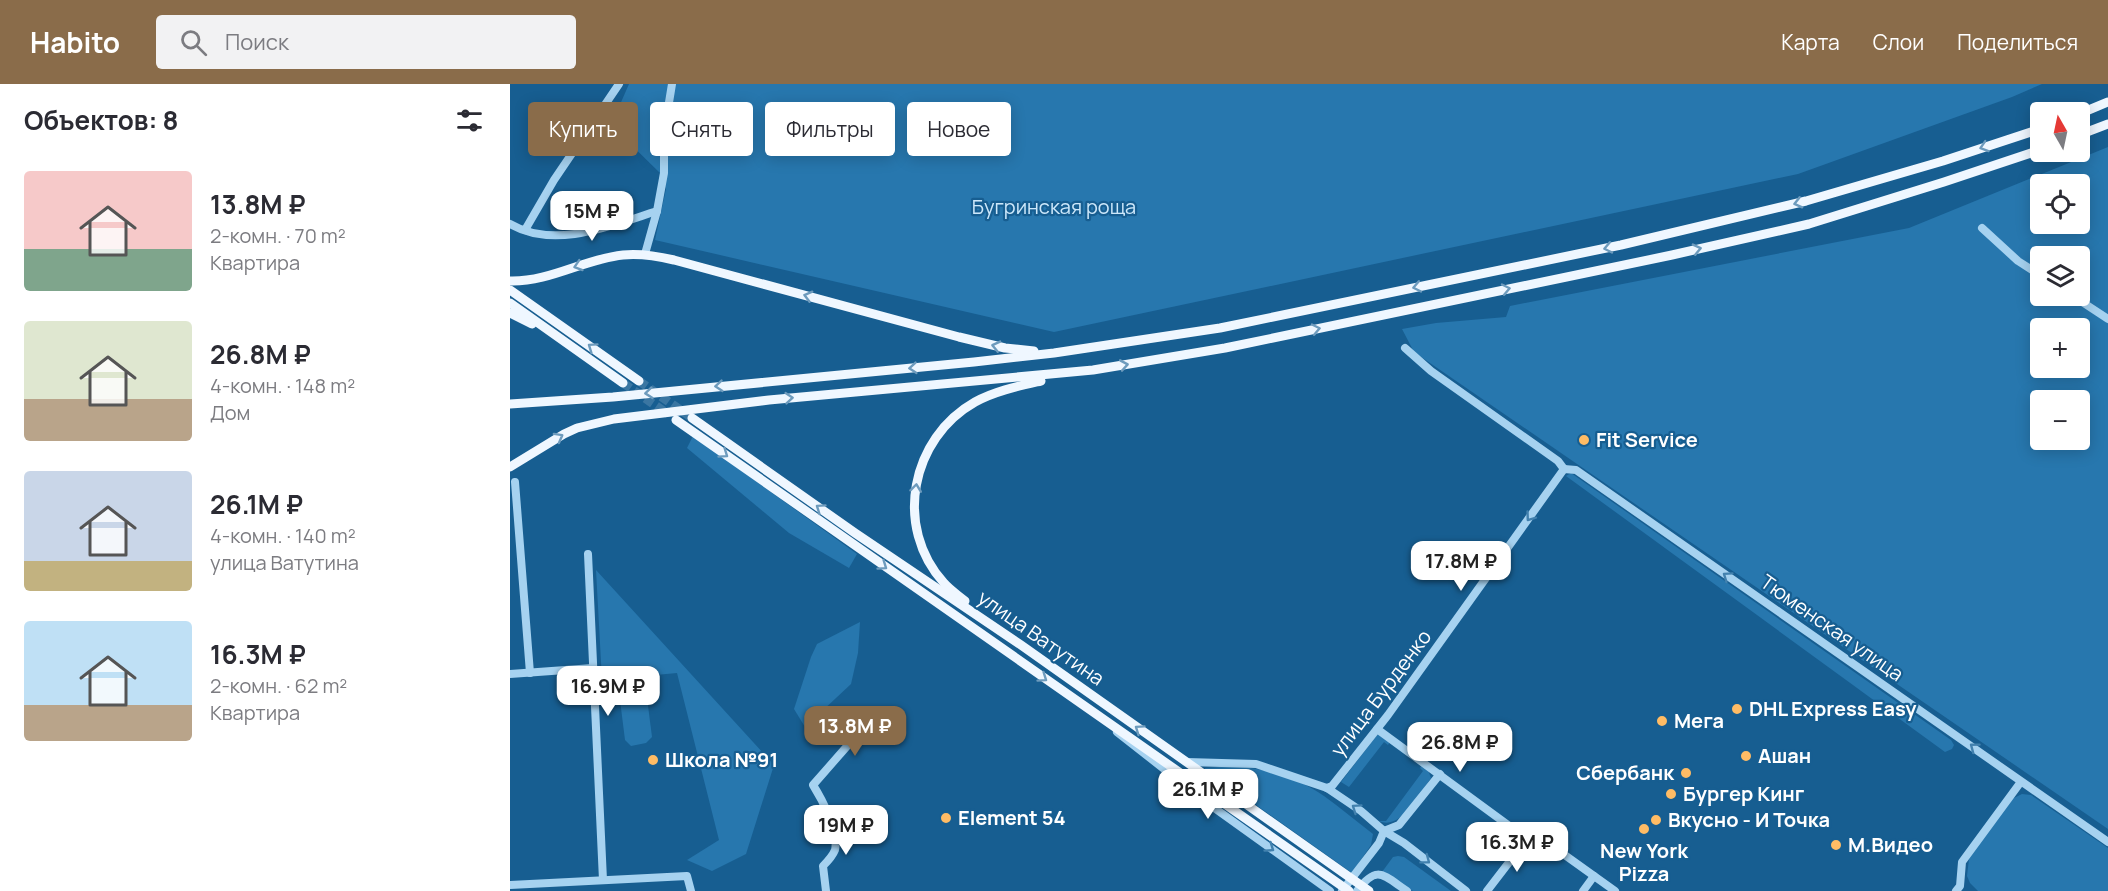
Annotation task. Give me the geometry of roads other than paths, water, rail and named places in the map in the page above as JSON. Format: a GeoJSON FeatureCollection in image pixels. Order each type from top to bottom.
{"type":"FeatureCollection","features":[{"type":"Feature","properties":{"kind":"main road"},"geometry":{"type":"LineString","coordinates":[[2090,109],[2108,102]]}},
{"type":"Feature","properties":{"kind":"main road"},"geometry":{"type":"LineString","coordinates":[[2090,131],[2108,124]]}},
{"type":"Feature","properties":{"kind":"main road"},"geometry":{"type":"LineString","coordinates":[[510,404],[613,397],[1054,353],[1220,328],[1621,245],[1806,201],[1943,161],[2030,132]]}},
{"type":"Feature","properties":{"kind":"main road"},"geometry":{"type":"LineString","coordinates":[[510,467],[577,428],[641,415],[769,400],[1066,374],[1225,348],[1672,255],[1809,224],[2030,153]]}},
{"type":"Feature","properties":{"kind":"main road"},"geometry":{"type":"LineString","coordinates":[[510,281],[533,280],[590,262],[622,255],[645,254],[1005,348],[1054,353]]}},
{"type":"Feature","properties":{"kind":"main road"},"geometry":{"type":"LineString","coordinates":[[510,290],[639,381]]}},
{"type":"Feature","properties":{"kind":"main road"},"geometry":{"type":"LineString","coordinates":[[510,303],[623,383]]}},
{"type":"Feature","properties":{"kind":"main road"},"geometry":{"type":"LineString","coordinates":[[510,313],[556,337]]}},
{"type":"Feature","properties":{"kind":"main road"},"geometry":{"type":"LineString","coordinates":[[989,624],[944,583],[929,562],[915,514],[917,478],[926,453],[938,432],[975,402],[999,392],[1066,374]]}},
{"type":"Feature","properties":{"kind":"main road","name":"улица Ватутина"},"geometry":{"type":"LineString","coordinates":[[692,418],[1369,891]]}},
{"type":"Feature","properties":{"kind":"main road","name":"улица Ватутина"},"geometry":{"type":"LineString","coordinates":[[676,420],[1349,891]]}},
{"type":"Feature","properties":{"kind":"street"},"geometry":{"type":"LineString","coordinates":[[525,231],[554,180],[619,84]]}},
{"type":"Feature","properties":{"kind":"street"},"geometry":{"type":"LineString","coordinates":[[645,254],[657,211],[663,173],[664,133],[672,84]]}},
{"type":"Feature","properties":{"kind":"street"},"geometry":{"type":"LineString","coordinates":[[510,224],[525,231],[553,235],[574,233],[657,211]]}},
{"type":"Feature","properties":{"kind":"street"},"geometry":{"type":"LineString","coordinates":[[1982,228],[2018,261],[2030,269]]}},
{"type":"Feature","properties":{"kind":"street"},"geometry":{"type":"LineString","coordinates":[[2088,306],[2108,319]]}},
{"type":"Feature","properties":{"kind":"street","name":"Тюменская улица"},"geometry":{"type":"LineString","coordinates":[[1405,348],[1431,371],[1558,461],[1564,469],[1576,470],[1969,743],[2020,783],[2108,842]]}},
{"type":"Feature","properties":{"kind":"street","name":"улица Бурденко"},"geometry":{"type":"LineString","coordinates":[[1327,788],[1332,786],[1377,729],[1564,469]]}},
{"type":"Feature","properties":{"kind":"street"},"geometry":{"type":"LineString","coordinates":[[515,482],[530,673]]}},
{"type":"Feature","properties":{"kind":"street"},"geometry":{"type":"LineString","coordinates":[[588,554],[603,880]]}},
{"type":"Feature","properties":{"kind":"street"},"geometry":{"type":"LineString","coordinates":[[510,674],[593,668]]}},
{"type":"Feature","properties":{"kind":"street"},"geometry":{"type":"LineString","coordinates":[[826,891],[823,866],[835,850],[834,835],[824,801],[813,785],[878,712]]}},
{"type":"Feature","properties":{"kind":"street"},"geometry":{"type":"LineString","coordinates":[[1107,723],[1125,741],[1330,891]]}},
{"type":"Feature","properties":{"kind":"street"},"geometry":{"type":"LineString","coordinates":[[1377,729],[1527,838],[1541,838],[1615,891]]}},
{"type":"Feature","properties":{"kind":"street"},"geometry":{"type":"LineString","coordinates":[[1187,762],[1256,764],[1327,788],[1466,891]]}},
{"type":"Feature","properties":{"kind":"street"},"geometry":{"type":"LineString","coordinates":[[1342,891],[1379,843],[1384,831],[1399,825],[1440,774]]}},
{"type":"Feature","properties":{"kind":"street"},"geometry":{"type":"LineString","coordinates":[[1956,891],[1960,886],[1962,862],[2020,783]]}},
{"type":"Feature","properties":{"kind":"street"},"geometry":{"type":"LineString","coordinates":[[1487,891],[1527,838]]}},
{"type":"Feature","properties":{"kind":"street"},"geometry":{"type":"LineString","coordinates":[[1357,891],[1368,876],[1375,874],[1385,877],[1407,891]]}},
{"type":"Feature","properties":{"kind":"street"},"geometry":{"type":"LineString","coordinates":[[510,885],[687,876],[691,891]]}},
{"type":"Feature","properties":{"kind":"street"},"geometry":{"type":"LineString","coordinates":[[1583,891],[1594,876]]}},
{"type":"Feature","properties":{"kind":"tunnel"},"geometry":{"type":"LineString","coordinates":[[639,381],[692,418]]}},
{"type":"Feature","properties":{"kind":"tunnel"},"geometry":{"type":"LineString","coordinates":[[623,383],[668,414]]}},
{"type":"Feature","properties":{"kind":"place","name":"Fit Service"},"geometry":{"type":"Point","coordinates":[1584,440]}},
{"type":"Feature","properties":{"kind":"place","name":"DHL Express Easy"},"geometry":{"type":"Point","coordinates":[1737,709]}},
{"type":"Feature","properties":{"kind":"place","name":"Мега"},"geometry":{"type":"Point","coordinates":[1662,721]}},
{"type":"Feature","properties":{"kind":"place","name":"Ашан"},"geometry":{"type":"Point","coordinates":[1746,756]}},
{"type":"Feature","properties":{"kind":"place","name":"Школа №91"},"geometry":{"type":"Point","coordinates":[653,760]}},
{"type":"Feature","properties":{"kind":"place","name":"Сбербанк"},"geometry":{"type":"Point","coordinates":[1686,773]}},
{"type":"Feature","properties":{"kind":"place","name":"Бургер Кинг"},"geometry":{"type":"Point","coordinates":[1671,794]}},
{"type":"Feature","properties":{"kind":"place","name":"Element 54"},"geometry":{"type":"Point","coordinates":[946,818]}},
{"type":"Feature","properties":{"kind":"place","name":"Вкусно - И Точка"},"geometry":{"type":"Point","coordinates":[1656,820]}},
{"type":"Feature","properties":{"kind":"place","name":"New York Pizza"},"geometry":{"type":"Point","coordinates":[1644,829]}},
{"type":"Feature","properties":{"kind":"place","name":"М.Видео"},"geometry":{"type":"Point","coordinates":[1836,845]}},
{"type":"Feature","properties":{"kind":"park label","name":"Бугринская роща"},"geometry":{"type":"Point","coordinates":[1054,207]}}]}
